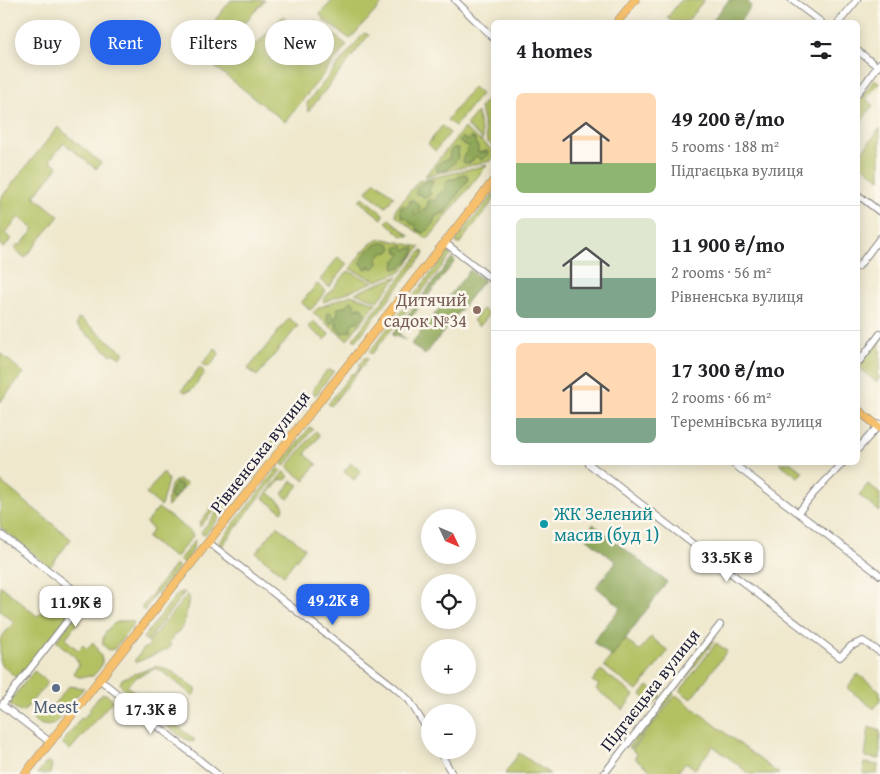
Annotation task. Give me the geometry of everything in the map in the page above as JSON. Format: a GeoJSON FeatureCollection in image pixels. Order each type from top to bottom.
{"type":"FeatureCollection","features":[{"type":"Feature","properties":{"kind":"main road"},"geometry":{"type":"LineString","coordinates":[[619,20],[635,0]]}},
{"type":"Feature","properties":{"kind":"main road","name":"Рівненська вулиця"},"geometry":{"type":"LineString","coordinates":[[25,774],[491,184]]}},
{"type":"Feature","properties":{"kind":"main road"},"geometry":{"type":"LineString","coordinates":[[860,412],[879,426]]}},
{"type":"Feature","properties":{"kind":"street"},"geometry":{"type":"LineString","coordinates":[[455,0],[491,36]]}},
{"type":"Feature","properties":{"kind":"street"},"geometry":{"type":"LineString","coordinates":[[792,0],[818,20]]}},
{"type":"Feature","properties":{"kind":"street"},"geometry":{"type":"LineString","coordinates":[[841,20],[856,0]]}},
{"type":"Feature","properties":{"kind":"street"},"geometry":{"type":"LineString","coordinates":[[860,52],[879,65],[860,90]]}},
{"type":"Feature","properties":{"kind":"street"},"geometry":{"type":"LineString","coordinates":[[860,196],[880,212]]}},
{"type":"Feature","properties":{"kind":"street"},"geometry":{"type":"LineString","coordinates":[[860,263],[880,238]]}},
{"type":"Feature","properties":{"kind":"street"},"geometry":{"type":"LineString","coordinates":[[444,242],[491,279]]}},
{"type":"Feature","properties":{"kind":"street"},"geometry":{"type":"LineString","coordinates":[[860,360],[880,334]]}},
{"type":"Feature","properties":{"kind":"street"},"geometry":{"type":"LineString","coordinates":[[860,447],[879,426]]}},
{"type":"Feature","properties":{"kind":"street"},"geometry":{"type":"LineString","coordinates":[[590,465],[840,656],[851,646],[863,641],[880,652]]}},
{"type":"Feature","properties":{"kind":"street"},"geometry":{"type":"LineString","coordinates":[[735,465],[880,575]]}},
{"type":"Feature","properties":{"kind":"street"},"geometry":{"type":"LineString","coordinates":[[798,513],[841,465]]}},
{"type":"Feature","properties":{"kind":"street"},"geometry":{"type":"LineString","coordinates":[[0,534],[74,590],[78,596],[77,608],[2,706],[50,742]]}},
{"type":"Feature","properties":{"kind":"street"},"geometry":{"type":"LineString","coordinates":[[208,542],[393,686],[409,700],[421,719]]}},
{"type":"Feature","properties":{"kind":"street","name":"Підгаєцька вулиця"},"geometry":{"type":"LineString","coordinates":[[604,774],[720,625]]}},
{"type":"Feature","properties":{"kind":"street"},"geometry":{"type":"LineString","coordinates":[[99,679],[217,774]]}},
{"type":"Feature","properties":{"kind":"street"},"geometry":{"type":"LineString","coordinates":[[444,759],[452,774]]}},
{"type":"Feature","properties":{"kind":"green space"},"geometry":{"type":"Polygon","coordinates":[[[231,0],[265,0],[247,20],[215,20],[231,0]]]}},
{"type":"Feature","properties":{"kind":"green space"},"geometry":{"type":"Polygon","coordinates":[[[333,0],[378,0],[382,4],[350,39],[334,27],[334,20],[324,20],[320,14],[333,0]]]}},
{"type":"Feature","properties":{"kind":"green space"},"geometry":{"type":"Polygon","coordinates":[[[681,0],[704,0],[689,20],[670,20],[667,18],[681,0]]]}},
{"type":"Feature","properties":{"kind":"green space"},"geometry":{"type":"Polygon","coordinates":[[[729,0],[747,0],[751,7],[741,20],[713,20],[729,0]]]}},
{"type":"Feature","properties":{"kind":"green space"},"geometry":{"type":"Polygon","coordinates":[[[283,16],[287,20],[279,20],[283,16]]]}},
{"type":"Feature","properties":{"kind":"green space"},"geometry":{"type":"Polygon","coordinates":[[[364,33],[369,35],[308,112],[307,103],[364,33]]]}},
{"type":"Feature","properties":{"kind":"green space"},"geometry":{"type":"Polygon","coordinates":[[[265,35],[265,65],[331,65],[285,122],[212,65],[255,65],[255,44],[265,35]]]}},
{"type":"Feature","properties":{"kind":"green space"},"geometry":{"type":"Polygon","coordinates":[[[334,35],[347,45],[334,61],[334,35]]]}},
{"type":"Feature","properties":{"kind":"green space"},"geometry":{"type":"Polygon","coordinates":[[[874,79],[879,83],[866,99],[873,105],[860,123],[860,99],[874,79]]]}},
{"type":"Feature","properties":{"kind":"green space"},"geometry":{"type":"Polygon","coordinates":[[[473,87],[481,94],[455,126],[447,120],[473,87]]]}},
{"type":"Feature","properties":{"kind":"green space"},"geometry":{"type":"Polygon","coordinates":[[[489,97],[491,98],[491,144],[487,141],[480,108],[489,97]]]}},
{"type":"Feature","properties":{"kind":"green space"},"geometry":{"type":"Polygon","coordinates":[[[477,112],[483,140],[466,125],[477,112]]]}},
{"type":"Feature","properties":{"kind":"green space"},"geometry":{"type":"Polygon","coordinates":[[[442,126],[450,133],[435,151],[428,144],[442,126]]]}},
{"type":"Feature","properties":{"kind":"green space"},"geometry":{"type":"Polygon","coordinates":[[[58,127],[101,163],[96,169],[64,143],[50,160],[58,167],[34,196],[59,216],[25,258],[14,249],[18,244],[20,246],[34,229],[19,217],[5,233],[11,239],[4,248],[0,245],[0,199],[58,127]]]}},
{"type":"Feature","properties":{"kind":"green space"},"geometry":{"type":"Polygon","coordinates":[[[464,128],[491,149],[491,161],[425,176],[464,128]]]}},
{"type":"Feature","properties":{"kind":"green space"},"geometry":{"type":"Polygon","coordinates":[[[880,128],[880,179],[860,164],[860,154],[880,128]]]}},
{"type":"Feature","properties":{"kind":"green space"},"geometry":{"type":"Polygon","coordinates":[[[470,137],[475,139],[478,153],[487,151],[488,153],[485,158],[480,160],[476,156],[471,162],[464,163],[462,160],[469,146],[459,141],[461,138],[464,138],[466,141],[470,137]]]}},
{"type":"Feature","properties":{"kind":"green space"},"geometry":{"type":"Polygon","coordinates":[[[453,148],[459,148],[457,160],[447,170],[437,171],[436,166],[442,161],[449,159],[450,151],[453,148]]]}},
{"type":"Feature","properties":{"kind":"green space"},"geometry":{"type":"Polygon","coordinates":[[[487,165],[429,238],[425,238],[396,216],[396,209],[418,181],[487,165]]]}},
{"type":"Feature","properties":{"kind":"green space"},"geometry":{"type":"Polygon","coordinates":[[[463,174],[467,175],[468,180],[445,212],[435,217],[428,230],[423,233],[417,230],[415,225],[402,217],[401,207],[409,205],[410,200],[414,200],[420,207],[419,210],[414,211],[416,215],[427,207],[428,201],[435,201],[439,194],[445,190],[445,184],[449,179],[455,179],[463,174]]]}},
{"type":"Feature","properties":{"kind":"green space"},"geometry":{"type":"Polygon","coordinates":[[[431,180],[433,181],[429,191],[431,194],[428,197],[416,194],[418,186],[431,180]]]}},
{"type":"Feature","properties":{"kind":"green space"},"geometry":{"type":"Polygon","coordinates":[[[375,181],[394,196],[386,207],[366,192],[375,181]]]}},
{"type":"Feature","properties":{"kind":"green space"},"geometry":{"type":"Polygon","coordinates":[[[362,197],[384,215],[382,219],[359,201],[362,197]]]}},
{"type":"Feature","properties":{"kind":"green space"},"geometry":{"type":"Polygon","coordinates":[[[491,197],[491,204],[459,244],[456,241],[491,197]]]}},
{"type":"Feature","properties":{"kind":"green space"},"geometry":{"type":"Polygon","coordinates":[[[389,219],[410,236],[402,236],[386,222],[389,219]]]}},
{"type":"Feature","properties":{"kind":"green space"},"geometry":{"type":"Polygon","coordinates":[[[385,239],[420,247],[402,271],[377,281],[350,269],[369,245],[385,239]]]}},
{"type":"Feature","properties":{"kind":"green space"},"geometry":{"type":"Polygon","coordinates":[[[385,242],[390,244],[392,248],[389,252],[382,253],[377,258],[378,264],[374,268],[371,268],[369,265],[365,269],[360,263],[364,255],[369,249],[385,242]]]}},
{"type":"Feature","properties":{"kind":"green space"},"geometry":{"type":"Polygon","coordinates":[[[403,245],[406,250],[415,248],[411,258],[396,269],[394,268],[395,260],[401,254],[397,252],[396,248],[403,245]]]}},
{"type":"Feature","properties":{"kind":"green space"},"geometry":{"type":"Polygon","coordinates":[[[422,250],[424,254],[356,341],[353,339],[422,250]]]}},
{"type":"Feature","properties":{"kind":"green space"},"geometry":{"type":"Polygon","coordinates":[[[448,252],[451,255],[372,354],[369,352],[448,252]]]}},
{"type":"Feature","properties":{"kind":"green space"},"geometry":{"type":"Polygon","coordinates":[[[338,257],[347,264],[329,287],[320,280],[338,257]]]}},
{"type":"Feature","properties":{"kind":"green space"},"geometry":{"type":"Polygon","coordinates":[[[452,258],[455,261],[399,333],[406,340],[392,335],[452,258]]]}},
{"type":"Feature","properties":{"kind":"green space"},"geometry":{"type":"Polygon","coordinates":[[[470,270],[484,280],[425,355],[411,344],[470,270]]]}},
{"type":"Feature","properties":{"kind":"green space"},"geometry":{"type":"Polygon","coordinates":[[[348,271],[373,282],[324,302],[323,300],[348,271]]]}},
{"type":"Feature","properties":{"kind":"green space"},"geometry":{"type":"Polygon","coordinates":[[[398,276],[378,301],[355,293],[398,276]]]}},
{"type":"Feature","properties":{"kind":"green space"},"geometry":{"type":"Polygon","coordinates":[[[317,284],[326,291],[311,310],[301,303],[317,284]]]}},
{"type":"Feature","properties":{"kind":"green space"},"geometry":{"type":"Polygon","coordinates":[[[351,295],[376,303],[347,340],[313,313],[318,308],[351,295]]]}},
{"type":"Feature","properties":{"kind":"green space"},"geometry":{"type":"Polygon","coordinates":[[[351,301],[355,304],[355,309],[362,308],[365,314],[358,322],[351,325],[351,331],[342,333],[336,328],[337,322],[330,323],[327,321],[327,313],[330,312],[334,318],[337,316],[338,308],[344,307],[351,301]]]}},
{"type":"Feature","properties":{"kind":"green space"},"geometry":{"type":"Polygon","coordinates":[[[482,309],[489,314],[479,326],[473,321],[482,309]]]}},
{"type":"Feature","properties":{"kind":"green space"},"geometry":{"type":"Polygon","coordinates":[[[289,318],[298,326],[257,376],[248,369],[289,318]]]}},
{"type":"Feature","properties":{"kind":"green space"},"geometry":{"type":"Polygon","coordinates":[[[78,319],[81,319],[124,353],[120,358],[113,353],[111,355],[76,325],[78,319]]]}},
{"type":"Feature","properties":{"kind":"green space"},"geometry":{"type":"Polygon","coordinates":[[[313,321],[329,334],[325,340],[308,327],[313,321]]]}},
{"type":"Feature","properties":{"kind":"green space"},"geometry":{"type":"Polygon","coordinates":[[[880,336],[880,369],[876,374],[880,377],[876,382],[860,369],[860,362],[880,336]]]}},
{"type":"Feature","properties":{"kind":"green space"},"geometry":{"type":"Polygon","coordinates":[[[215,348],[219,355],[210,366],[206,367],[202,364],[215,348]]]}},
{"type":"Feature","properties":{"kind":"green space"},"geometry":{"type":"Polygon","coordinates":[[[0,353],[24,373],[0,402],[0,353]]]}},
{"type":"Feature","properties":{"kind":"green space"},"geometry":{"type":"Polygon","coordinates":[[[365,357],[368,359],[331,406],[328,404],[352,373],[354,374],[360,367],[359,365],[365,357]]]}},
{"type":"Feature","properties":{"kind":"green space"},"geometry":{"type":"Polygon","coordinates":[[[200,367],[204,374],[192,390],[185,392],[182,390],[200,367]]]}},
{"type":"Feature","properties":{"kind":"green space"},"geometry":{"type":"Polygon","coordinates":[[[327,370],[334,371],[316,395],[313,393],[313,389],[327,370]]]}},
{"type":"Feature","properties":{"kind":"green space"},"geometry":{"type":"Polygon","coordinates":[[[306,399],[307,404],[283,434],[278,434],[306,399]]]}},
{"type":"Feature","properties":{"kind":"green space"},"geometry":{"type":"Polygon","coordinates":[[[310,427],[313,429],[285,466],[281,463],[310,427]]]}},
{"type":"Feature","properties":{"kind":"green space"},"geometry":{"type":"Polygon","coordinates":[[[316,431],[319,434],[318,438],[305,454],[318,465],[315,465],[305,478],[305,481],[287,467],[316,431]]]}},
{"type":"Feature","properties":{"kind":"green space"},"geometry":{"type":"Polygon","coordinates":[[[275,438],[277,443],[242,487],[236,487],[275,438]]]}},
{"type":"Feature","properties":{"kind":"green space"},"geometry":{"type":"Polygon","coordinates":[[[351,463],[361,471],[354,480],[344,472],[351,463]]]}},
{"type":"Feature","properties":{"kind":"green space"},"geometry":{"type":"Polygon","coordinates":[[[782,465],[794,465],[803,472],[798,477],[782,465]]]}},
{"type":"Feature","properties":{"kind":"green space"},"geometry":{"type":"Polygon","coordinates":[[[278,467],[281,470],[221,547],[219,543],[278,467]]]}},
{"type":"Feature","properties":{"kind":"green space"},"geometry":{"type":"Polygon","coordinates":[[[284,471],[288,478],[285,480],[281,479],[269,493],[283,505],[284,509],[282,512],[263,498],[284,471]]]}},
{"type":"Feature","properties":{"kind":"green space"},"geometry":{"type":"Polygon","coordinates":[[[163,472],[168,480],[161,506],[146,494],[163,472]]]}},
{"type":"Feature","properties":{"kind":"green space"},"geometry":{"type":"Polygon","coordinates":[[[179,480],[187,484],[168,507],[170,487],[175,481],[179,480]]]}},
{"type":"Feature","properties":{"kind":"green space"},"geometry":{"type":"Polygon","coordinates":[[[0,481],[71,539],[50,567],[0,527],[0,481]]]}},
{"type":"Feature","properties":{"kind":"green space"},"geometry":{"type":"Polygon","coordinates":[[[292,481],[299,485],[288,499],[282,494],[292,481]]]}},
{"type":"Feature","properties":{"kind":"green space"},"geometry":{"type":"Polygon","coordinates":[[[177,483],[182,485],[181,490],[172,500],[169,497],[172,487],[177,483]]]}},
{"type":"Feature","properties":{"kind":"green space"},"geometry":{"type":"Polygon","coordinates":[[[868,484],[880,494],[880,512],[859,495],[868,484]]]}},
{"type":"Feature","properties":{"kind":"green space"},"geometry":{"type":"Polygon","coordinates":[[[229,497],[233,501],[205,535],[202,534],[201,532],[229,497]]]}},
{"type":"Feature","properties":{"kind":"green space"},"geometry":{"type":"Polygon","coordinates":[[[219,498],[224,498],[200,527],[200,522],[219,498]]]}},
{"type":"Feature","properties":{"kind":"green space"},"geometry":{"type":"Polygon","coordinates":[[[158,508],[190,531],[193,536],[175,558],[147,538],[153,529],[146,523],[158,508]]]}},
{"type":"Feature","properties":{"kind":"green space"},"geometry":{"type":"Polygon","coordinates":[[[593,524],[667,582],[612,657],[593,642],[621,607],[596,587],[616,562],[585,537],[593,524]]]}},
{"type":"Feature","properties":{"kind":"green space"},"geometry":{"type":"Polygon","coordinates":[[[277,526],[305,548],[284,575],[256,553],[277,526]]]}},
{"type":"Feature","properties":{"kind":"green space"},"geometry":{"type":"Polygon","coordinates":[[[195,540],[192,552],[185,562],[181,562],[179,560],[195,540]]]}},
{"type":"Feature","properties":{"kind":"green space"},"geometry":{"type":"Polygon","coordinates":[[[176,564],[179,567],[158,593],[156,592],[144,611],[141,608],[176,564]]]}},
{"type":"Feature","properties":{"kind":"green space"},"geometry":{"type":"Polygon","coordinates":[[[0,585],[37,616],[57,603],[70,613],[18,679],[0,664],[0,639],[14,622],[0,611],[0,585]]]}},
{"type":"Feature","properties":{"kind":"green space"},"geometry":{"type":"Polygon","coordinates":[[[68,590],[75,597],[75,606],[60,599],[68,590]]]}},
{"type":"Feature","properties":{"kind":"green space"},"geometry":{"type":"Polygon","coordinates":[[[185,592],[147,641],[143,638],[177,594],[185,592]]]}},
{"type":"Feature","properties":{"kind":"green space"},"geometry":{"type":"Polygon","coordinates":[[[188,594],[189,600],[183,626],[169,643],[171,645],[168,649],[137,662],[134,661],[145,647],[150,644],[148,642],[188,594]]]}},
{"type":"Feature","properties":{"kind":"green space"},"geometry":{"type":"Polygon","coordinates":[[[78,613],[82,617],[65,639],[78,650],[83,645],[87,649],[93,642],[102,663],[93,676],[78,677],[73,673],[79,665],[76,658],[56,641],[78,613]]]}},
{"type":"Feature","properties":{"kind":"green space"},"geometry":{"type":"Polygon","coordinates":[[[121,621],[132,621],[134,624],[114,649],[109,650],[103,645],[105,633],[110,627],[121,621]]]}},
{"type":"Feature","properties":{"kind":"green space"},"geometry":{"type":"Polygon","coordinates":[[[651,637],[668,651],[637,691],[604,666],[624,638],[639,651],[651,637]]]}},
{"type":"Feature","properties":{"kind":"green space"},"geometry":{"type":"Polygon","coordinates":[[[712,639],[714,641],[678,688],[677,684],[712,639]]]}},
{"type":"Feature","properties":{"kind":"green space"},"geometry":{"type":"Polygon","coordinates":[[[716,643],[727,651],[691,699],[680,691],[716,643]]]}},
{"type":"Feature","properties":{"kind":"green space"},"geometry":{"type":"Polygon","coordinates":[[[157,666],[173,672],[197,690],[193,696],[166,674],[155,668],[135,678],[127,686],[195,740],[192,742],[180,736],[128,694],[120,684],[122,679],[126,677],[157,666]]]}},
{"type":"Feature","properties":{"kind":"green space"},"geometry":{"type":"Polygon","coordinates":[[[601,670],[634,695],[623,710],[596,689],[599,685],[592,681],[601,670]]]}},
{"type":"Feature","properties":{"kind":"green space"},"geometry":{"type":"Polygon","coordinates":[[[34,671],[48,682],[24,711],[20,712],[11,705],[10,701],[34,671]]]}},
{"type":"Feature","properties":{"kind":"green space"},"geometry":{"type":"Polygon","coordinates":[[[858,674],[880,691],[880,701],[874,709],[847,688],[858,674]]]}},
{"type":"Feature","properties":{"kind":"green space"},"geometry":{"type":"Polygon","coordinates":[[[69,686],[84,688],[58,720],[52,725],[47,726],[35,722],[32,718],[34,711],[38,709],[49,710],[69,686]]]}},
{"type":"Feature","properties":{"kind":"green space"},"geometry":{"type":"Polygon","coordinates":[[[648,686],[661,696],[653,705],[641,695],[648,686]]]}},
{"type":"Feature","properties":{"kind":"green space"},"geometry":{"type":"Polygon","coordinates":[[[671,692],[674,694],[631,749],[628,747],[671,692]]]}},
{"type":"Feature","properties":{"kind":"green space"},"geometry":{"type":"Polygon","coordinates":[[[102,694],[106,694],[113,700],[70,750],[62,743],[102,694]]]}},
{"type":"Feature","properties":{"kind":"green space"},"geometry":{"type":"Polygon","coordinates":[[[676,695],[779,774],[750,774],[713,746],[695,769],[686,762],[676,774],[655,774],[635,758],[637,754],[632,750],[676,695]]]}},
{"type":"Feature","properties":{"kind":"green space"},"geometry":{"type":"Polygon","coordinates":[[[869,727],[880,731],[880,759],[865,757],[869,727]]]}},
{"type":"Feature","properties":{"kind":"green space"},"geometry":{"type":"Polygon","coordinates":[[[612,752],[615,754],[600,774],[595,774],[612,752]]]}},
{"type":"Feature","properties":{"kind":"green space"},"geometry":{"type":"Polygon","coordinates":[[[519,753],[550,774],[505,774],[519,753]]]}},
{"type":"Feature","properties":{"kind":"green space"},"geometry":{"type":"Polygon","coordinates":[[[48,761],[52,764],[50,774],[37,774],[48,761]]]}},
{"type":"Feature","properties":{"kind":"green space"},"geometry":{"type":"Polygon","coordinates":[[[864,763],[878,765],[877,774],[863,774],[864,763]]]}},
{"type":"Feature","properties":{"kind":"place","name":"Дитячий садок №34"},"geometry":{"type":"Point","coordinates":[477,310]}},
{"type":"Feature","properties":{"kind":"place","name":"ЖК Зелений масив (буд 1)"},"geometry":{"type":"Point","coordinates":[544,524]}},
{"type":"Feature","properties":{"kind":"place","name":"Meest"},"geometry":{"type":"Point","coordinates":[56,688]}}]}
